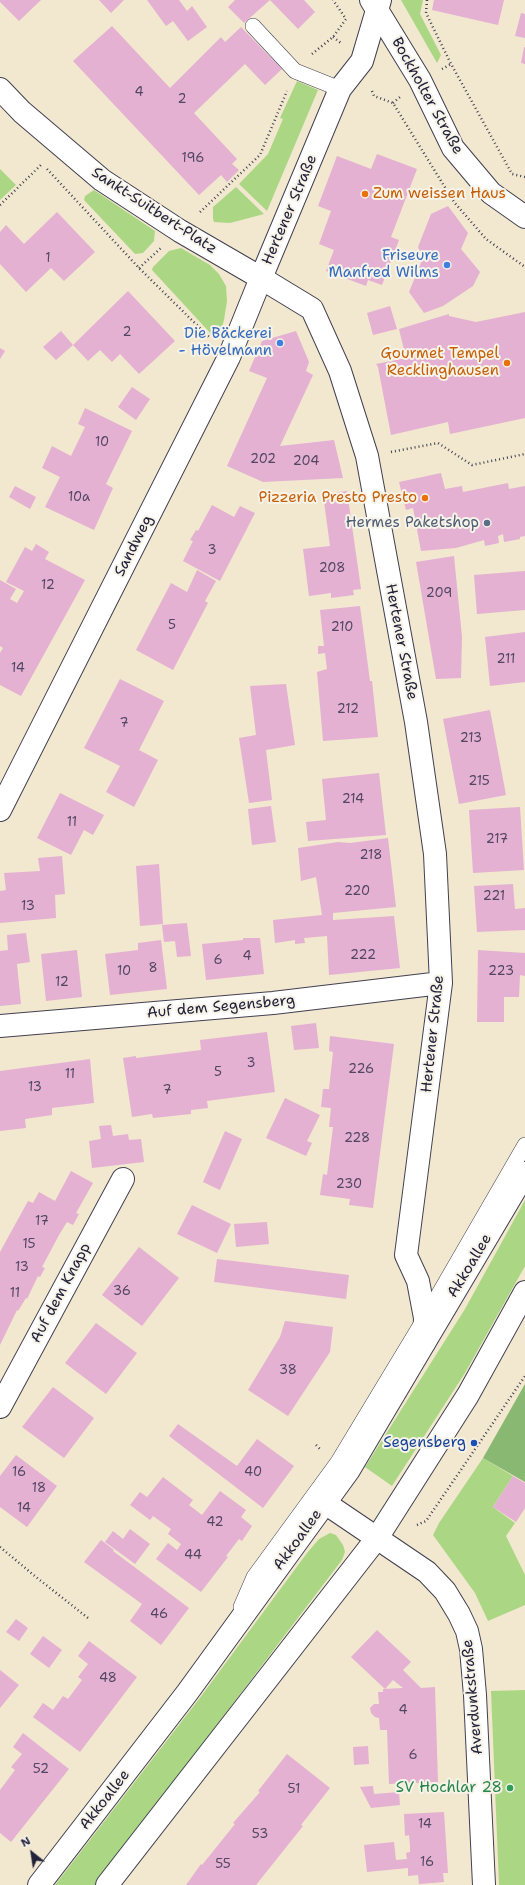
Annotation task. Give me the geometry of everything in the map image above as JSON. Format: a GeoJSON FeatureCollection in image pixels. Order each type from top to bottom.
{"type":"FeatureCollection","features":[{"type":"Feature","properties":{"kind":"street","name":"Hertener Straße"},"geometry":{"type":"LineString","coordinates":[[376,3],[362,61],[340,89],[261,278],[312,309],[340,371],[367,456],[416,722],[433,839],[441,983],[406,1255],[418,1281],[425,1318],[424,1343]]}},
{"type":"Feature","properties":{"kind":"street","name":"Bockholter Straße"},"geometry":{"type":"LineString","coordinates":[[376,3],[420,80],[453,148],[491,193],[525,217]]}},
{"type":"Feature","properties":{"kind":"street","name":"Sankt-Suitbert-Platz"},"geometry":{"type":"LineString","coordinates":[[0,89],[22,112],[102,180],[180,230],[261,278]]}},
{"type":"Feature","properties":{"kind":"street","name":"Sandweg"},"geometry":{"type":"LineString","coordinates":[[0,810],[230,357],[261,278]]}},
{"type":"Feature","properties":{"kind":"street","name":"Auf dem Segensberg"},"geometry":{"type":"LineString","coordinates":[[0,1026],[273,1004],[441,983]]}},
{"type":"Feature","properties":{"kind":"street","name":"Akkoallee"},"geometry":{"type":"LineString","coordinates":[[39,1885],[224,1643],[349,1470],[525,1173]]}},
{"type":"Feature","properties":{"kind":"street","name":"Auf dem Knapp"},"geometry":{"type":"LineString","coordinates":[[0,1407],[123,1179]]}},
{"type":"Feature","properties":{"kind":"street"},"geometry":{"type":"LineString","coordinates":[[108,1885],[377,1538],[468,1395],[525,1292]]}},
{"type":"Feature","properties":{"kind":"street","name":"Averdunkstraße"},"geometry":{"type":"LineString","coordinates":[[325,1504],[427,1572],[445,1592],[459,1614],[467,1631],[471,1649],[475,1695],[484,1885]]}},
{"type":"Feature","properties":{"kind":"lane"},"geometry":{"type":"LineString","coordinates":[[253,26],[295,71],[340,89]]}},
{"type":"Feature","properties":{"kind":"lane"},"geometry":{"type":"LineString","coordinates":[[224,1643],[254,1577],[338,1462],[425,1318],[525,1145]]}},
{"type":"Feature","properties":{"kind":"path"},"geometry":{"type":"LineString","coordinates":[[180,230],[234,177],[260,155],[295,71],[314,52],[333,37],[346,19],[333,0]]}},
{"type":"Feature","properties":{"kind":"path"},"geometry":{"type":"LineString","coordinates":[[427,0],[426,12],[451,64],[512,174],[525,178]]}},
{"type":"Feature","properties":{"kind":"path"},"geometry":{"type":"LineString","coordinates":[[392,102],[454,202],[486,239],[525,267]]}},
{"type":"Feature","properties":{"kind":"path"},"geometry":{"type":"LineString","coordinates":[[37,159],[139,268],[230,357]]}},
{"type":"Feature","properties":{"kind":"path"},"geometry":{"type":"LineString","coordinates":[[0,205],[42,164]]}},
{"type":"Feature","properties":{"kind":"path"},"geometry":{"type":"LineString","coordinates":[[367,456],[438,443],[472,465],[525,454]]}},
{"type":"Feature","properties":{"kind":"path"},"geometry":{"type":"LineString","coordinates":[[426,1521],[525,1376]]}},
{"type":"Feature","properties":{"kind":"path"},"geometry":{"type":"LineString","coordinates":[[0,1547],[88,1618]]}},
{"type":"Feature","properties":{"kind":"green space"},"geometry":{"type":"Polygon","coordinates":[[[401,0],[423,0],[420,14],[441,55],[437,63],[401,0]]]}},
{"type":"Feature","properties":{"kind":"green space"},"geometry":{"type":"Polygon","coordinates":[[[297,81],[318,90],[267,211],[239,184],[268,154],[283,119],[280,118],[297,81]]]}},
{"type":"Feature","properties":{"kind":"green space"},"geometry":{"type":"Polygon","coordinates":[[[0,169],[16,185],[0,200],[0,169]]]}},
{"type":"Feature","properties":{"kind":"green space"},"geometry":{"type":"Polygon","coordinates":[[[236,187],[264,214],[230,223],[214,222],[213,207],[236,187]]]}},
{"type":"Feature","properties":{"kind":"green space"},"geometry":{"type":"Polygon","coordinates":[[[94,190],[155,231],[154,241],[143,253],[135,254],[84,200],[85,196],[94,190]]]}},
{"type":"Feature","properties":{"kind":"green space"},"geometry":{"type":"Polygon","coordinates":[[[181,248],[210,265],[219,274],[226,286],[227,301],[224,320],[221,330],[213,336],[152,270],[153,267],[169,251],[181,248]]]}},
{"type":"Feature","properties":{"kind":"green space"},"geometry":{"type":"Polygon","coordinates":[[[525,1200],[525,1266],[465,1373],[392,1486],[365,1467],[465,1309],[525,1200]]]}},
{"type":"Feature","properties":{"kind":"green space"},"geometry":{"type":"Polygon","coordinates":[[[525,1384],[525,1482],[483,1458],[525,1384]]]}},
{"type":"Feature","properties":{"kind":"green space"},"geometry":{"type":"Polygon","coordinates":[[[483,1458],[513,1476],[493,1507],[515,1523],[506,1536],[525,1575],[525,1605],[488,1621],[475,1593],[433,1535],[439,1523],[483,1458]]]}},
{"type":"Feature","properties":{"kind":"green space"},"geometry":{"type":"Polygon","coordinates":[[[330,1533],[336,1535],[343,1545],[345,1552],[342,1560],[95,1885],[55,1885],[199,1699],[307,1553],[319,1539],[330,1533]]]}},
{"type":"Feature","properties":{"kind":"green space","name":"SV Hochlar 28"},"geometry":{"type":"Polygon","coordinates":[[[525,1690],[525,1885],[499,1885],[491,1691],[525,1690]]]}},
{"type":"Feature","properties":{"kind":"building"},"geometry":{"type":"Polygon","coordinates":[[[0,0],[41,0],[19,21],[0,2],[0,0]]]}},
{"type":"Feature","properties":{"kind":"building"},"geometry":{"type":"Polygon","coordinates":[[[99,0],[124,0],[111,13],[99,0]]]}},
{"type":"Feature","properties":{"kind":"building"},"geometry":{"type":"Polygon","coordinates":[[[147,0],[179,0],[187,11],[192,6],[207,27],[188,41],[173,21],[166,26],[147,0]]]}},
{"type":"Feature","properties":{"kind":"building"},"geometry":{"type":"Polygon","coordinates":[[[235,0],[270,0],[244,23],[228,7],[235,0]]]}},
{"type":"Feature","properties":{"kind":"building"},"geometry":{"type":"Polygon","coordinates":[[[270,0],[304,0],[315,12],[298,29],[270,0]]]}},
{"type":"Feature","properties":{"kind":"building"},"geometry":{"type":"Polygon","coordinates":[[[434,0],[504,0],[498,25],[432,10],[434,0]]]}},
{"type":"Feature","properties":{"kind":"building"},"geometry":{"type":"Polygon","coordinates":[[[521,13],[525,14],[525,38],[515,36],[521,13]]]}},
{"type":"Feature","properties":{"kind":"building"},"geometry":{"type":"Polygon","coordinates":[[[112,26],[170,88],[221,37],[225,42],[241,27],[282,69],[265,85],[245,64],[194,113],[237,159],[232,164],[239,170],[227,182],[221,175],[199,195],[73,61],[112,26]]]}},
{"type":"Feature","properties":{"kind":"building"},"geometry":{"type":"Polygon","coordinates":[[[525,47],[525,64],[521,63],[525,47]]]}},
{"type":"Feature","properties":{"kind":"building"},"geometry":{"type":"Polygon","coordinates":[[[377,154],[417,169],[391,237],[399,240],[382,285],[368,280],[366,286],[326,271],[334,250],[319,244],[331,211],[318,206],[337,156],[371,169],[377,154]]]}},
{"type":"Feature","properties":{"kind":"building","name":"Friseure Manfred Wilms"},"geometry":{"type":"Polygon","coordinates":[[[448,206],[468,233],[461,249],[480,272],[473,286],[443,306],[424,313],[409,292],[423,258],[418,247],[431,214],[448,206]]]}},
{"type":"Feature","properties":{"kind":"building"},"geometry":{"type":"Polygon","coordinates":[[[57,212],[95,252],[64,281],[51,268],[26,292],[0,264],[0,232],[6,225],[24,244],[57,212]]]}},
{"type":"Feature","properties":{"kind":"building"},"geometry":{"type":"Polygon","coordinates":[[[128,291],[175,341],[139,374],[120,354],[112,362],[100,350],[88,361],[73,345],[128,291]]]}},
{"type":"Feature","properties":{"kind":"building"},"geometry":{"type":"Polygon","coordinates":[[[390,306],[397,329],[373,335],[367,313],[390,306]]]}},
{"type":"Feature","properties":{"kind":"building"},"geometry":{"type":"Polygon","coordinates":[[[525,312],[525,418],[450,434],[448,422],[391,435],[378,367],[376,364],[406,358],[399,329],[449,314],[449,316],[476,322],[525,312]]]}},
{"type":"Feature","properties":{"kind":"building"},"geometry":{"type":"Polygon","coordinates":[[[61,331],[73,345],[56,360],[43,347],[61,331]]]}},
{"type":"Feature","properties":{"kind":"building"},"geometry":{"type":"Polygon","coordinates":[[[296,331],[309,362],[306,371],[313,375],[280,446],[334,440],[343,478],[263,482],[227,466],[267,378],[249,371],[262,341],[296,331]]]}},
{"type":"Feature","properties":{"kind":"building"},"geometry":{"type":"Polygon","coordinates":[[[0,348],[5,351],[0,359],[0,348]]]}},
{"type":"Feature","properties":{"kind":"building"},"geometry":{"type":"Polygon","coordinates":[[[132,387],[150,399],[136,420],[118,407],[132,387]]]}},
{"type":"Feature","properties":{"kind":"building"},"geometry":{"type":"Polygon","coordinates":[[[85,408],[132,431],[106,484],[113,488],[94,530],[45,507],[60,477],[42,468],[52,446],[71,456],[85,427],[78,424],[85,408]]]}},
{"type":"Feature","properties":{"kind":"building"},"geometry":{"type":"Polygon","coordinates":[[[441,473],[445,489],[462,486],[463,492],[508,483],[509,489],[525,486],[525,536],[520,537],[520,539],[504,542],[503,534],[498,536],[499,543],[485,546],[484,540],[456,548],[421,551],[413,508],[406,510],[399,482],[441,473]]]}},
{"type":"Feature","properties":{"kind":"building"},"geometry":{"type":"Polygon","coordinates":[[[15,486],[36,497],[30,509],[9,497],[15,486]]]}},
{"type":"Feature","properties":{"kind":"building"},"geometry":{"type":"Polygon","coordinates":[[[347,491],[361,589],[353,590],[354,595],[331,598],[331,593],[309,596],[303,549],[330,546],[323,494],[347,491]]]}},
{"type":"Feature","properties":{"kind":"building"},"geometry":{"type":"Polygon","coordinates":[[[212,505],[234,517],[240,506],[255,513],[220,581],[183,561],[193,541],[190,540],[196,530],[198,531],[212,505]]]}},
{"type":"Feature","properties":{"kind":"building"},"geometry":{"type":"Polygon","coordinates":[[[36,544],[49,552],[45,559],[85,580],[21,696],[0,685],[0,653],[3,648],[0,646],[0,580],[16,589],[10,599],[17,603],[24,591],[6,582],[25,547],[32,551],[36,544]]]}},
{"type":"Feature","properties":{"kind":"building"},"geometry":{"type":"Polygon","coordinates":[[[454,556],[462,637],[461,678],[436,679],[416,562],[454,556]]]}},
{"type":"Feature","properties":{"kind":"building"},"geometry":{"type":"Polygon","coordinates":[[[197,570],[216,581],[205,601],[208,603],[173,670],[136,650],[171,583],[187,592],[197,570]]]}},
{"type":"Feature","properties":{"kind":"building"},"geometry":{"type":"Polygon","coordinates":[[[525,571],[525,610],[477,614],[474,575],[525,571]]]}},
{"type":"Feature","properties":{"kind":"building"},"geometry":{"type":"Polygon","coordinates":[[[360,606],[370,681],[372,681],[378,737],[323,741],[317,672],[327,669],[325,653],[318,654],[318,646],[324,646],[320,610],[360,606]]]}},
{"type":"Feature","properties":{"kind":"building"},"geometry":{"type":"Polygon","coordinates":[[[525,632],[525,682],[490,686],[485,637],[525,632]]]}},
{"type":"Feature","properties":{"kind":"building"},"geometry":{"type":"Polygon","coordinates":[[[120,679],[164,701],[139,750],[158,760],[134,807],[106,792],[120,766],[84,748],[120,679]]]}},
{"type":"Feature","properties":{"kind":"building"},"geometry":{"type":"Polygon","coordinates":[[[286,684],[295,745],[266,750],[272,800],[249,803],[239,738],[256,735],[250,686],[286,684]]]}},
{"type":"Feature","properties":{"kind":"building"},"geometry":{"type":"Polygon","coordinates":[[[490,710],[506,795],[459,804],[443,719],[490,710]]]}},
{"type":"Feature","properties":{"kind":"building"},"geometry":{"type":"Polygon","coordinates":[[[379,773],[386,835],[308,841],[306,822],[326,820],[322,779],[379,773]]]}},
{"type":"Feature","properties":{"kind":"building"},"geometry":{"type":"Polygon","coordinates":[[[60,793],[104,815],[93,835],[84,830],[71,855],[37,838],[60,793]]]}},
{"type":"Feature","properties":{"kind":"building"},"geometry":{"type":"Polygon","coordinates":[[[271,806],[276,842],[252,845],[248,809],[271,806]]]}},
{"type":"Feature","properties":{"kind":"building"},"geometry":{"type":"Polygon","coordinates":[[[520,807],[524,870],[473,873],[469,810],[520,807]]]}},
{"type":"Feature","properties":{"kind":"building"},"geometry":{"type":"Polygon","coordinates":[[[388,838],[396,907],[333,913],[333,920],[394,916],[400,968],[329,975],[327,936],[304,938],[305,943],[295,944],[295,940],[275,943],[273,920],[322,915],[316,877],[301,881],[298,848],[338,842],[350,843],[388,838]]]}},
{"type":"Feature","properties":{"kind":"building"},"geometry":{"type":"Polygon","coordinates":[[[62,856],[65,894],[55,895],[56,918],[0,923],[0,891],[6,890],[4,873],[40,871],[38,858],[62,856]]]}},
{"type":"Feature","properties":{"kind":"building"},"geometry":{"type":"Polygon","coordinates":[[[159,864],[163,924],[140,926],[136,866],[159,864]]]}},
{"type":"Feature","properties":{"kind":"building"},"geometry":{"type":"Polygon","coordinates":[[[513,884],[515,909],[525,908],[525,930],[477,932],[474,886],[513,884]]]}},
{"type":"Feature","properties":{"kind":"building"},"geometry":{"type":"Polygon","coordinates":[[[187,923],[191,956],[177,957],[175,941],[164,942],[162,925],[187,923]]]}},
{"type":"Feature","properties":{"kind":"building"},"geometry":{"type":"Polygon","coordinates":[[[26,933],[30,962],[17,964],[21,1004],[0,1006],[0,951],[8,950],[7,935],[26,933]]]}},
{"type":"Feature","properties":{"kind":"building"},"geometry":{"type":"Polygon","coordinates":[[[243,938],[260,938],[264,974],[206,980],[202,944],[243,940],[243,938]]]}},
{"type":"Feature","properties":{"kind":"building"},"geometry":{"type":"Polygon","coordinates":[[[161,940],[167,989],[110,995],[105,954],[138,950],[138,943],[161,940]]]}},
{"type":"Feature","properties":{"kind":"building"},"geometry":{"type":"Polygon","coordinates":[[[77,950],[82,997],[46,1001],[41,954],[77,950]]]}},
{"type":"Feature","properties":{"kind":"building"},"geometry":{"type":"Polygon","coordinates":[[[478,950],[525,953],[525,976],[520,975],[519,997],[504,997],[504,1022],[477,1022],[478,950]]]}},
{"type":"Feature","properties":{"kind":"building"},"geometry":{"type":"Polygon","coordinates":[[[316,1023],[319,1048],[294,1050],[291,1026],[316,1023]]]}},
{"type":"Feature","properties":{"kind":"building"},"geometry":{"type":"Polygon","coordinates":[[[267,1032],[275,1092],[207,1101],[208,1108],[191,1110],[191,1114],[153,1118],[152,1114],[132,1117],[123,1058],[136,1056],[136,1058],[201,1050],[200,1040],[267,1032]]]}},
{"type":"Feature","properties":{"kind":"building"},"geometry":{"type":"Polygon","coordinates":[[[330,1036],[394,1044],[373,1208],[349,1205],[350,1199],[320,1195],[323,1174],[327,1175],[333,1127],[329,1127],[331,1108],[321,1107],[323,1089],[329,1089],[333,1052],[329,1051],[330,1036]]]}},
{"type":"Feature","properties":{"kind":"building"},"geometry":{"type":"Polygon","coordinates":[[[90,1059],[94,1103],[52,1108],[52,1115],[25,1119],[26,1128],[0,1131],[0,1071],[90,1059]]]}},
{"type":"Feature","properties":{"kind":"building"},"geometry":{"type":"Polygon","coordinates":[[[285,1098],[320,1115],[307,1141],[312,1143],[306,1156],[266,1138],[285,1098]]]}},
{"type":"Feature","properties":{"kind":"building"},"geometry":{"type":"Polygon","coordinates":[[[111,1125],[113,1136],[128,1134],[129,1140],[141,1139],[144,1162],[92,1168],[89,1141],[101,1139],[99,1126],[111,1125]]]}},
{"type":"Feature","properties":{"kind":"building"},"geometry":{"type":"Polygon","coordinates":[[[225,1131],[242,1139],[220,1190],[203,1182],[225,1131]]]}},
{"type":"Feature","properties":{"kind":"building"},"geometry":{"type":"Polygon","coordinates":[[[71,1171],[93,1183],[76,1213],[79,1214],[73,1225],[67,1222],[59,1235],[42,1267],[45,1268],[40,1277],[38,1276],[27,1299],[26,1298],[18,1311],[17,1310],[0,1345],[0,1252],[28,1201],[33,1203],[39,1192],[55,1201],[71,1171]]]}},
{"type":"Feature","properties":{"kind":"building"},"geometry":{"type":"Polygon","coordinates":[[[192,1205],[231,1224],[217,1253],[177,1234],[192,1205]]]}},
{"type":"Feature","properties":{"kind":"building"},"geometry":{"type":"Polygon","coordinates":[[[267,1222],[269,1244],[236,1247],[234,1224],[267,1222]]]}},
{"type":"Feature","properties":{"kind":"building"},"geometry":{"type":"Polygon","coordinates":[[[139,1247],[179,1278],[142,1326],[102,1295],[139,1247]]]}},
{"type":"Feature","properties":{"kind":"building"},"geometry":{"type":"Polygon","coordinates":[[[217,1259],[349,1275],[346,1299],[214,1282],[217,1259]]]}},
{"type":"Feature","properties":{"kind":"building"},"geometry":{"type":"Polygon","coordinates":[[[285,1321],[333,1327],[330,1352],[288,1416],[248,1390],[280,1337],[285,1321]]]}},
{"type":"Feature","properties":{"kind":"building"},"geometry":{"type":"Polygon","coordinates":[[[96,1323],[137,1353],[106,1394],[65,1363],[96,1323]]]}},
{"type":"Feature","properties":{"kind":"building"},"geometry":{"type":"Polygon","coordinates":[[[53,1387],[94,1418],[64,1458],[22,1427],[53,1387]]]}},
{"type":"Feature","properties":{"kind":"building"},"geometry":{"type":"Polygon","coordinates":[[[178,1424],[237,1466],[257,1439],[294,1466],[263,1508],[169,1436],[178,1424]]]}},
{"type":"Feature","properties":{"kind":"building"},"geometry":{"type":"Polygon","coordinates":[[[16,1455],[57,1486],[27,1527],[0,1507],[0,1476],[16,1455]]]}},
{"type":"Feature","properties":{"kind":"building"},"geometry":{"type":"Polygon","coordinates":[[[513,1476],[525,1483],[525,1508],[516,1522],[493,1507],[513,1476]]]}},
{"type":"Feature","properties":{"kind":"building"},"geometry":{"type":"Polygon","coordinates":[[[163,1477],[193,1500],[189,1505],[202,1515],[220,1491],[246,1510],[241,1517],[252,1526],[242,1541],[239,1539],[226,1556],[228,1557],[201,1592],[156,1559],[168,1543],[177,1550],[181,1544],[168,1534],[171,1529],[153,1516],[150,1520],[130,1505],[140,1492],[147,1497],[163,1477]]]}},
{"type":"Feature","properties":{"kind":"building"},"geometry":{"type":"Polygon","coordinates":[[[130,1529],[150,1544],[135,1564],[105,1542],[113,1531],[123,1539],[130,1529]]]}},
{"type":"Feature","properties":{"kind":"building"},"geometry":{"type":"Polygon","coordinates":[[[101,1540],[114,1550],[113,1551],[189,1608],[161,1645],[130,1621],[142,1604],[84,1562],[101,1540]]]}},
{"type":"Feature","properties":{"kind":"building"},"geometry":{"type":"Polygon","coordinates":[[[16,1619],[28,1628],[19,1641],[6,1632],[16,1619]]]}},
{"type":"Feature","properties":{"kind":"building"},"geometry":{"type":"Polygon","coordinates":[[[377,1630],[411,1662],[403,1670],[421,1688],[435,1687],[438,1782],[389,1784],[387,1730],[380,1730],[379,1718],[375,1717],[371,1713],[370,1708],[374,1704],[379,1704],[378,1692],[383,1692],[383,1689],[385,1689],[351,1657],[377,1630]],[[393,1680],[385,1689],[403,1688],[393,1680]]]}},
{"type":"Feature","properties":{"kind":"building"},"geometry":{"type":"Polygon","coordinates":[[[43,1636],[62,1650],[49,1668],[30,1654],[43,1636]]]}},
{"type":"Feature","properties":{"kind":"building"},"geometry":{"type":"Polygon","coordinates":[[[89,1641],[137,1677],[80,1752],[33,1717],[43,1703],[53,1710],[63,1696],[68,1699],[82,1680],[78,1677],[88,1664],[78,1656],[89,1641]]]}},
{"type":"Feature","properties":{"kind":"building"},"geometry":{"type":"Polygon","coordinates":[[[0,1670],[19,1685],[0,1708],[0,1670]]]}},
{"type":"Feature","properties":{"kind":"building"},"geometry":{"type":"Polygon","coordinates":[[[23,1733],[69,1769],[11,1842],[0,1833],[0,1790],[15,1770],[11,1767],[22,1754],[13,1747],[23,1733]]]}},
{"type":"Feature","properties":{"kind":"building"},"geometry":{"type":"Polygon","coordinates":[[[368,1746],[369,1764],[354,1765],[353,1747],[368,1746]]]}},
{"type":"Feature","properties":{"kind":"building"},"geometry":{"type":"Polygon","coordinates":[[[287,1754],[330,1788],[301,1825],[303,1826],[256,1885],[186,1885],[201,1864],[202,1865],[235,1824],[233,1823],[260,1792],[258,1791],[287,1754]]]}},
{"type":"Feature","properties":{"kind":"building"},"geometry":{"type":"Polygon","coordinates":[[[373,1786],[374,1794],[399,1792],[400,1805],[371,1808],[360,1787],[373,1786]]]}},
{"type":"Feature","properties":{"kind":"building"},"geometry":{"type":"Polygon","coordinates":[[[444,1812],[448,1873],[443,1873],[444,1882],[419,1884],[418,1875],[408,1876],[408,1868],[367,1872],[364,1845],[394,1842],[396,1860],[407,1859],[406,1853],[410,1852],[410,1845],[409,1835],[405,1836],[404,1814],[444,1812]]]}},
{"type":"Feature","properties":{"kind":"place","name":"Zum weissen Haus"},"geometry":{"type":"Point","coordinates":[365,194]}},
{"type":"Feature","properties":{"kind":"place","name":"Friseure Manfred Wilms"},"geometry":{"type":"Point","coordinates":[447,265]}},
{"type":"Feature","properties":{"kind":"place","name":"Die Bäckerei - Hövelmann"},"geometry":{"type":"Point","coordinates":[280,343]}},
{"type":"Feature","properties":{"kind":"place","name":"Gourmet Tempel Recklinghausen"},"geometry":{"type":"Point","coordinates":[507,363]}},
{"type":"Feature","properties":{"kind":"place","name":"Pizzeria Presto Presto"},"geometry":{"type":"Point","coordinates":[425,498]}},
{"type":"Feature","properties":{"kind":"place","name":"Hermes Paketshop"},"geometry":{"type":"Point","coordinates":[487,523]}},
{"type":"Feature","properties":{"kind":"place","name":"Segensberg"},"geometry":{"type":"Point","coordinates":[474,1443]}},
{"type":"Feature","properties":{"kind":"place","name":"SV Hochlar 28"},"geometry":{"type":"Point","coordinates":[510,1788]}}]}
